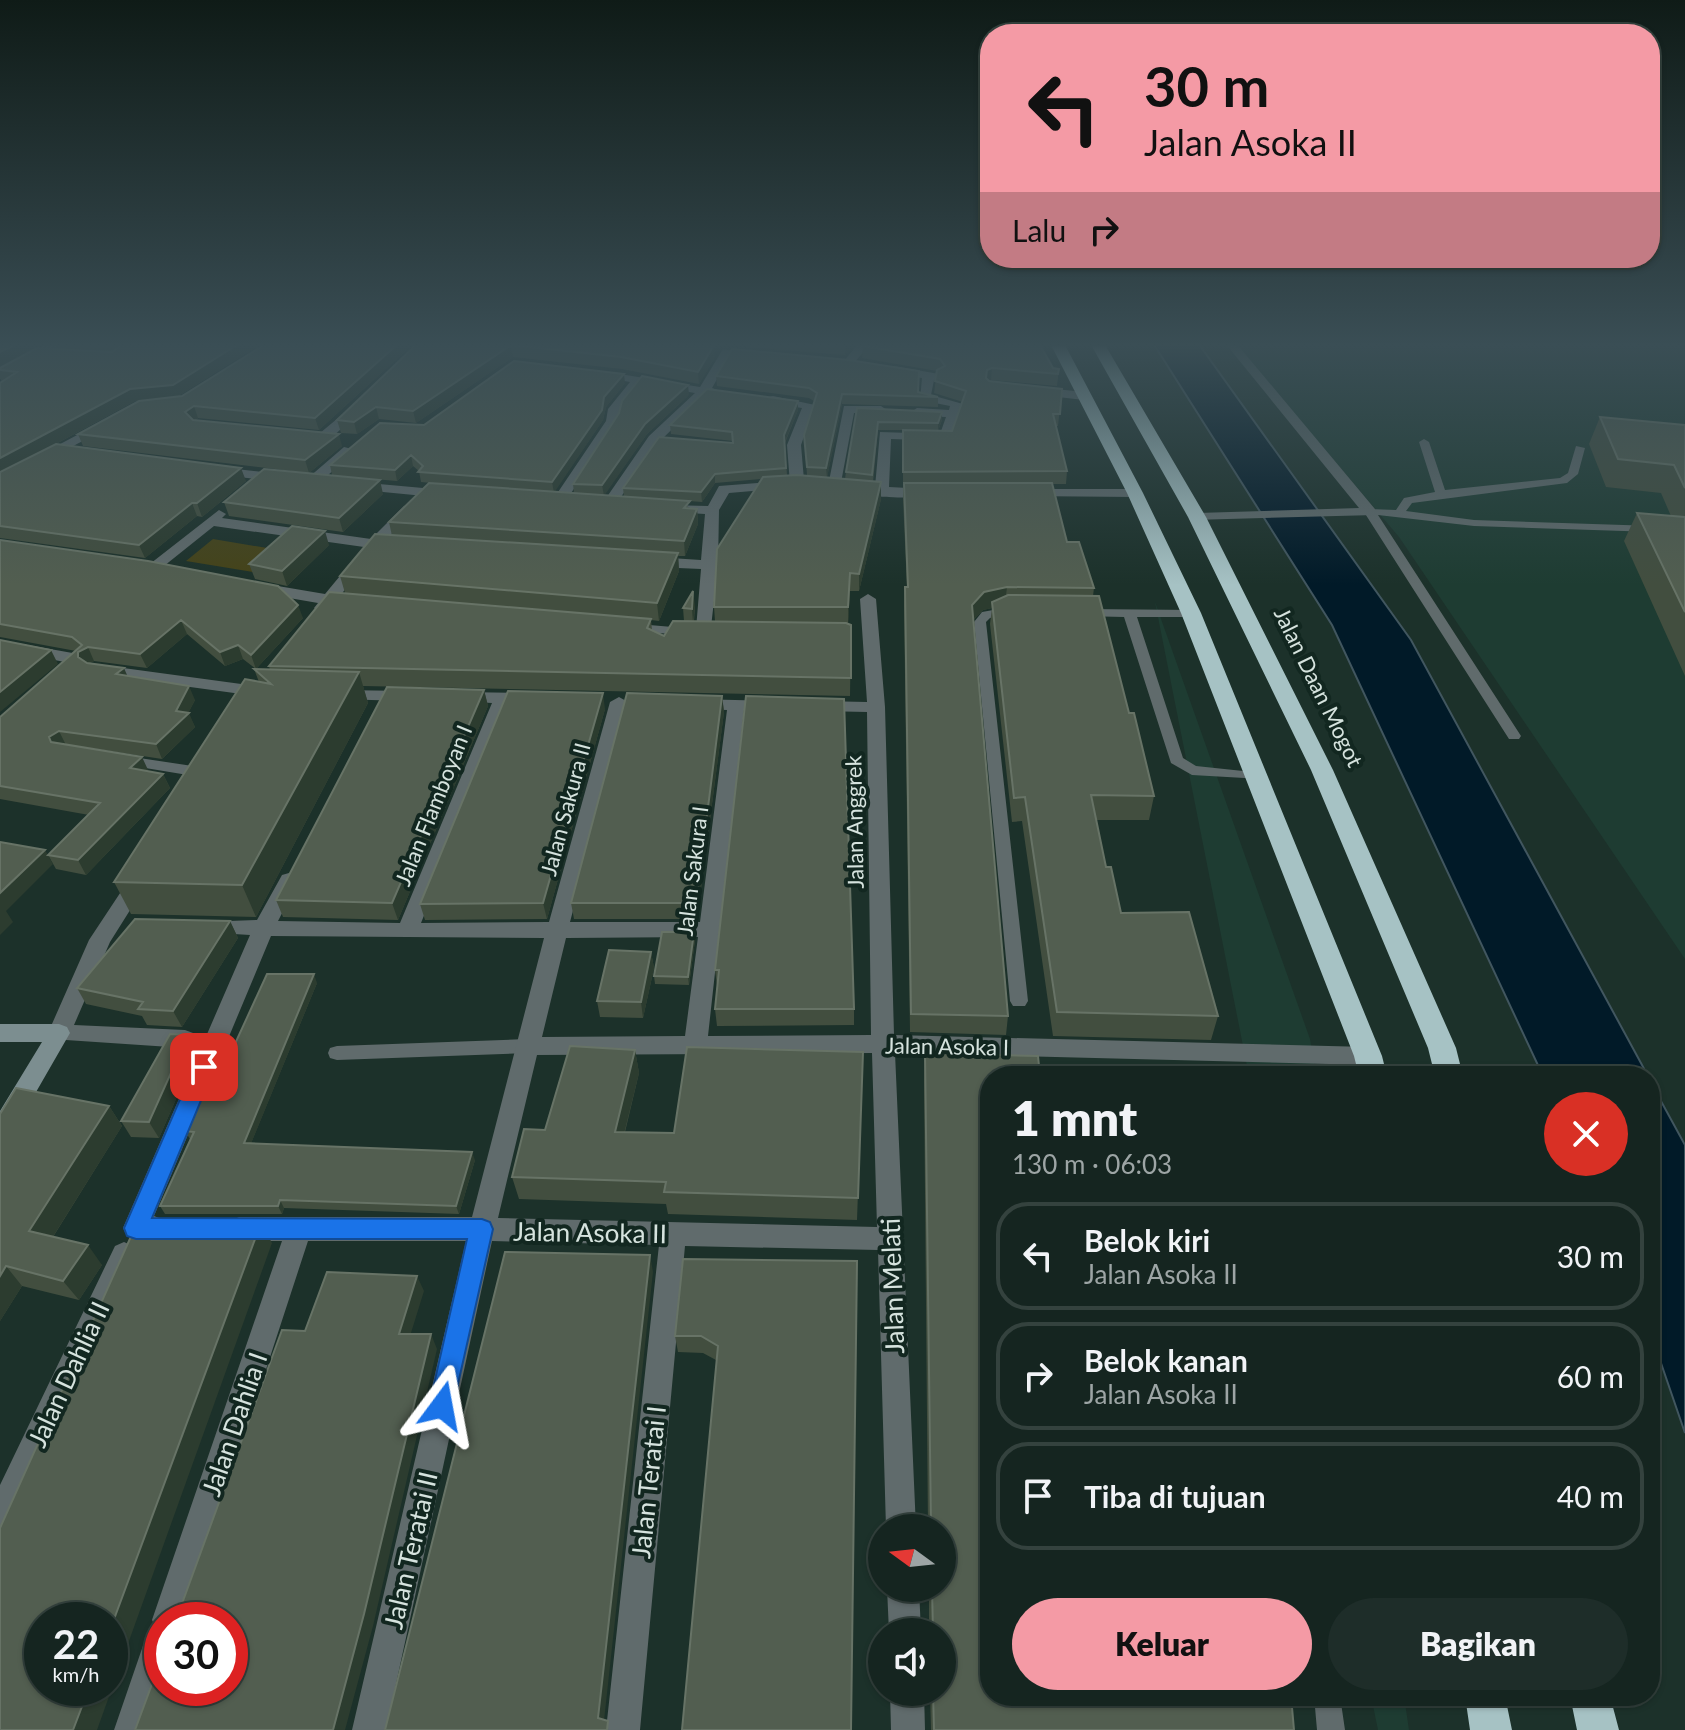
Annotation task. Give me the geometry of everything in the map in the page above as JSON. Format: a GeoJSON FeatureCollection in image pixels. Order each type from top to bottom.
{"type":"FeatureCollection","features":[{"type":"Feature","properties":{"kind":"highway"},"geometry":{"type":"LineString","coordinates":[[1099,424],[1191,613],[1370,1066]]}},
{"type":"Feature","properties":{"kind":"highway","name":"Jalan Daan Mogot"},"geometry":{"type":"LineString","coordinates":[[1147,424],[1205,517],[1322,770],[1442,1048],[1446,1066]]}},
{"type":"Feature","properties":{"kind":"highway"},"geometry":{"type":"LineString","coordinates":[[1487,1706],[1491,1730]]}},
{"type":"Feature","properties":{"kind":"highway"},"geometry":{"type":"LineString","coordinates":[[1592,1706],[1598,1730]]}},
{"type":"Feature","properties":{"kind":"street"},"geometry":{"type":"LineString","coordinates":[[0,481],[110,424]]}},
{"type":"Feature","properties":{"kind":"street"},"geometry":{"type":"LineString","coordinates":[[327,483],[360,441],[318,436],[336,424]]}},
{"type":"Feature","properties":{"kind":"street"},"geometry":{"type":"LineString","coordinates":[[558,501],[610,424]]}},
{"type":"Feature","properties":{"kind":"street"},"geometry":{"type":"LineString","coordinates":[[610,504],[654,439],[670,424]]}},
{"type":"Feature","properties":{"kind":"street"},"geometry":{"type":"LineString","coordinates":[[797,484],[794,445],[802,424]]}},
{"type":"Feature","properties":{"kind":"street"},"geometry":{"type":"LineString","coordinates":[[835,485],[845,424]]}},
{"type":"Feature","properties":{"kind":"street"},"geometry":{"type":"LineString","coordinates":[[882,492],[885,435],[945,438],[949,424]]}},
{"type":"Feature","properties":{"kind":"street"},"geometry":{"type":"LineString","coordinates":[[1295,424],[1367,512]]}},
{"type":"Feature","properties":{"kind":"street"},"geometry":{"type":"LineString","coordinates":[[654,439],[678,442]]}},
{"type":"Feature","properties":{"kind":"street"},"geometry":{"type":"LineString","coordinates":[[61,450],[87,454]]}},
{"type":"Feature","properties":{"kind":"street"},"geometry":{"type":"LineString","coordinates":[[204,469],[456,494]]}},
{"type":"Feature","properties":{"kind":"street"},"geometry":{"type":"LineString","coordinates":[[133,565],[161,569],[211,521],[265,476]]}},
{"type":"Feature","properties":{"kind":"street"},"geometry":{"type":"LineString","coordinates":[[616,627],[711,633],[712,510],[724,489],[797,484],[835,485],[882,492],[945,493]]}},
{"type":"Feature","properties":{"kind":"street"},"geometry":{"type":"LineString","coordinates":[[310,624],[374,544],[426,492]]}},
{"type":"Feature","properties":{"kind":"street"},"geometry":{"type":"LineString","coordinates":[[1018,493],[1135,493]]}},
{"type":"Feature","properties":{"kind":"street"},"geometry":{"type":"LineString","coordinates":[[653,507],[712,510]]}},
{"type":"Feature","properties":{"kind":"street"},"geometry":{"type":"LineString","coordinates":[[1205,517],[1367,512]]}},
{"type":"Feature","properties":{"kind":"street"},"geometry":{"type":"LineString","coordinates":[[211,521],[405,546]]}},
{"type":"Feature","properties":{"kind":"street"},"geometry":{"type":"LineString","coordinates":[[635,561],[710,565]]}},
{"type":"Feature","properties":{"kind":"street"},"geometry":{"type":"LineString","coordinates":[[241,584],[359,604]]}},
{"type":"Feature","properties":{"kind":"street","name":"Jalan Anggrek"},"geometry":{"type":"LineString","coordinates":[[868,599],[859,633],[876,707],[883,1044]]}},
{"type":"Feature","properties":{"kind":"street"},"geometry":{"type":"LineString","coordinates":[[0,645],[76,657],[77,661],[55,679]]}},
{"type":"Feature","properties":{"kind":"street"},"geometry":{"type":"LineString","coordinates":[[94,669],[256,693],[288,693]]}},
{"type":"Feature","properties":{"kind":"street"},"geometry":{"type":"LineString","coordinates":[[320,694],[380,703],[436,697],[547,699]]}},
{"type":"Feature","properties":{"kind":"street","name":"Jalan Flamboyan I"},"geometry":{"type":"LineString","coordinates":[[407,931],[503,697]]}},
{"type":"Feature","properties":{"kind":"street","name":"Jalan Sakura II"},"geometry":{"type":"LineString","coordinates":[[557,930],[619,702]]}},
{"type":"Feature","properties":{"kind":"street"},"geometry":{"type":"LineString","coordinates":[[678,704],[876,707]]}},
{"type":"Feature","properties":{"kind":"street","name":"Jalan Sakura I"},"geometry":{"type":"LineString","coordinates":[[696,1043],[736,706]]}},
{"type":"Feature","properties":{"kind":"street"},"geometry":{"type":"LineString","coordinates":[[180,1228],[136,1228],[264,928],[299,860]]}},
{"type":"Feature","properties":{"kind":"street"},"geometry":{"type":"LineString","coordinates":[[0,1132],[59,1033],[100,940],[151,861]]}},
{"type":"Feature","properties":{"kind":"street"},"geometry":{"type":"LineString","coordinates":[[111,924],[142,925]]}},
{"type":"Feature","properties":{"kind":"street"},"geometry":{"type":"LineString","coordinates":[[188,926],[407,931],[709,929]]}},
{"type":"Feature","properties":{"kind":"street"},"geometry":{"type":"LineString","coordinates":[[482,1229],[557,930]]}},
{"type":"Feature","properties":{"kind":"street"},"geometry":{"type":"LineString","coordinates":[[0,1033],[185,1039]]}},
{"type":"Feature","properties":{"kind":"street","name":"Jalan Asoka I"},"geometry":{"type":"LineString","coordinates":[[527,1046],[883,1044],[1370,1066]]}},
{"type":"Feature","properties":{"kind":"street","name":"Jalan Melati"},"geometry":{"type":"LineString","coordinates":[[883,1044],[901,1514]]}},
{"type":"Feature","properties":{"kind":"street","name":"Jalan Dahlia II"},"geometry":{"type":"LineString","coordinates":[[0,1519],[136,1228]]}},
{"type":"Feature","properties":{"kind":"street","name":"Jalan Asoka II"},"geometry":{"type":"LineString","coordinates":[[210,1229],[482,1229],[891,1239]]}},
{"type":"Feature","properties":{"kind":"street","name":"Jalan Dahlia I"},"geometry":{"type":"LineString","coordinates":[[174,1602],[299,1229]]}},
{"type":"Feature","properties":{"kind":"street","name":"Jalan Teratai II"},"geometry":{"type":"LineString","coordinates":[[369,1730],[482,1229]]}},
{"type":"Feature","properties":{"kind":"street","name":"Jalan Teratai I"},"geometry":{"type":"LineString","coordinates":[[623,1730],[673,1234]]}},
{"type":"Feature","properties":{"kind":"street"},"geometry":{"type":"LineString","coordinates":[[131,1730],[144,1691]]}},
{"type":"Feature","properties":{"kind":"street"},"geometry":{"type":"LineString","coordinates":[[907,1706],[908,1730]]}},
{"type":"Feature","properties":{"kind":"lane"},"geometry":{"type":"LineString","coordinates":[[1424,442],[1441,494]]}},
{"type":"Feature","properties":{"kind":"lane"},"geometry":{"type":"LineString","coordinates":[[1400,512],[1408,500],[1563,481],[1573,474],[1580,448]]}},
{"type":"Feature","properties":{"kind":"lane"},"geometry":{"type":"LineString","coordinates":[[1367,512],[1400,512],[1428,519],[1473,523],[1685,530]]}},
{"type":"Feature","properties":{"kind":"lane"},"geometry":{"type":"LineString","coordinates":[[1367,512],[1514,736]]}},
{"type":"Feature","properties":{"kind":"lane"},"geometry":{"type":"LineString","coordinates":[[1019,1001],[980,622],[986,615],[997,612],[1025,611]]}},
{"type":"Feature","properties":{"kind":"lane"},"geometry":{"type":"LineString","coordinates":[[1073,612],[1191,613]]}},
{"type":"Feature","properties":{"kind":"lane"},"geometry":{"type":"LineString","coordinates":[[1129,613],[1176,760],[1192,770],[1257,776]]}},
{"type":"Feature","properties":{"kind":"lane"},"geometry":{"type":"LineString","coordinates":[[113,759],[208,773]]}},
{"type":"Feature","properties":{"kind":"lane"},"geometry":{"type":"LineString","coordinates":[[337,1053],[527,1046]]}},
{"type":"Feature","properties":{"kind":"lane"},"geometry":{"type":"LineString","coordinates":[[1328,1706],[1331,1730]]}},
{"type":"Feature","properties":{"kind":"shaded area"},"geometry":{"type":"Polygon","coordinates":[[[1303,424],[1685,424],[1685,959],[1399,537],[1303,424]]]}},
{"type":"Feature","properties":{"kind":"shaded area"},"geometry":{"type":"Polygon","coordinates":[[[213,539],[279,550],[253,572],[186,561],[213,539]]]}},
{"type":"Feature","properties":{"kind":"shaded area"},"geometry":{"type":"Polygon","coordinates":[[[1155,602],[1310,1039],[1314,1066],[1247,1066],[1155,602]]]}},
{"type":"Feature","properties":{"kind":"shaded area"},"geometry":{"type":"Polygon","coordinates":[[[1373,1706],[1405,1706],[1409,1730],[1378,1730],[1373,1706]]]}},
{"type":"Feature","properties":{"kind":"water"},"geometry":{"type":"Polygon","coordinates":[[[1204,424],[1256,424],[1411,640],[1643,1066],[1538,1066],[1332,625],[1204,424]]]}},
{"type":"Feature","properties":{"kind":"water"},"geometry":{"type":"Polygon","coordinates":[[[1660,1099],[1685,1145],[1685,1433],[1660,1360],[1660,1099]]]}},
{"type":"Feature","properties":{"kind":"building"},"geometry":{"type":"Polygon","coordinates":[[[0,424],[65,424],[0,458],[0,424]]]}},
{"type":"Feature","properties":{"kind":"building"},"geometry":{"type":"Polygon","coordinates":[[[97,424],[232,424],[339,434],[305,460],[78,434],[97,424]]]}},
{"type":"Feature","properties":{"kind":"building"},"geometry":{"type":"Polygon","coordinates":[[[379,424],[592,424],[552,482],[418,472],[423,466],[411,455],[395,470],[330,465],[379,424]]]}},
{"type":"Feature","properties":{"kind":"building"},"geometry":{"type":"Polygon","coordinates":[[[612,424],[645,424],[602,485],[573,484],[612,424]]]}},
{"type":"Feature","properties":{"kind":"building"},"geometry":{"type":"Polygon","coordinates":[[[789,424],[784,435],[786,468],[715,474],[701,492],[623,488],[659,437],[733,443],[732,432],[670,425],[789,424]]]}},
{"type":"Feature","properties":{"kind":"building"},"geometry":{"type":"Polygon","coordinates":[[[807,424],[836,424],[826,468],[807,467],[804,435],[807,424]]]}},
{"type":"Feature","properties":{"kind":"building"},"geometry":{"type":"Polygon","coordinates":[[[854,424],[878,424],[872,475],[846,472],[854,424]]]}},
{"type":"Feature","properties":{"kind":"building"},"geometry":{"type":"Polygon","coordinates":[[[955,424],[1055,424],[1067,471],[903,472],[903,430],[952,431],[955,424]]]}},
{"type":"Feature","properties":{"kind":"building"},"geometry":{"type":"Polygon","coordinates":[[[1603,424],[1685,425],[1685,488],[1674,465],[1618,459],[1603,424]]]}},
{"type":"Feature","properties":{"kind":"building"},"geometry":{"type":"Polygon","coordinates":[[[56,444],[241,468],[139,545],[0,526],[0,472],[56,444]]]}},
{"type":"Feature","properties":{"kind":"building"},"geometry":{"type":"Polygon","coordinates":[[[264,469],[380,480],[339,518],[224,502],[264,469]]]}},
{"type":"Feature","properties":{"kind":"building"},"geometry":{"type":"Polygon","coordinates":[[[797,475],[881,482],[859,574],[850,573],[848,607],[714,607],[717,549],[763,477],[797,475]]]}},
{"type":"Feature","properties":{"kind":"building"},"geometry":{"type":"Polygon","coordinates":[[[429,483],[690,501],[684,508],[697,509],[684,541],[389,522],[429,483]]]}},
{"type":"Feature","properties":{"kind":"building"},"geometry":{"type":"Polygon","coordinates":[[[904,483],[1052,483],[1067,542],[1079,542],[1094,588],[1007,587],[984,592],[972,605],[1008,1016],[911,1014],[905,587],[908,587],[904,483]]]}},
{"type":"Feature","properties":{"kind":"building"},"geometry":{"type":"Polygon","coordinates":[[[1637,513],[1685,517],[1685,612],[1637,513]]]}},
{"type":"Feature","properties":{"kind":"building"},"geometry":{"type":"Polygon","coordinates":[[[292,526],[325,531],[282,571],[249,564],[292,526]]]}},
{"type":"Feature","properties":{"kind":"building"},"geometry":{"type":"Polygon","coordinates":[[[375,534],[678,553],[657,603],[340,576],[375,534]]]}},
{"type":"Feature","properties":{"kind":"building"},"geometry":{"type":"Polygon","coordinates":[[[0,540],[148,561],[278,586],[298,605],[251,655],[238,645],[220,652],[181,620],[140,654],[88,647],[78,652],[78,657],[87,663],[124,668],[116,674],[189,686],[176,711],[189,713],[156,744],[59,731],[49,737],[51,742],[142,757],[130,768],[163,774],[78,860],[48,855],[100,803],[0,786],[0,717],[82,645],[72,637],[0,624],[0,540]]]}},
{"type":"Feature","properties":{"kind":"building"},"geometry":{"type":"Polygon","coordinates":[[[693,591],[692,609],[683,608],[693,591]]]}},
{"type":"Feature","properties":{"kind":"building"},"geometry":{"type":"Polygon","coordinates":[[[329,592],[651,619],[647,628],[664,636],[673,621],[846,623],[851,625],[851,678],[269,666],[329,592]]]}},
{"type":"Feature","properties":{"kind":"building"},"geometry":{"type":"Polygon","coordinates":[[[1008,595],[1099,596],[1129,713],[1134,713],[1154,796],[1091,795],[1106,867],[1111,867],[1121,913],[1189,912],[1218,1016],[1057,1012],[1025,797],[1014,798],[992,602],[1008,595]]]}},
{"type":"Feature","properties":{"kind":"building"},"geometry":{"type":"Polygon","coordinates":[[[0,640],[51,650],[0,692],[0,640]]]}},
{"type":"Feature","properties":{"kind":"building"},"geometry":{"type":"Polygon","coordinates":[[[254,669],[359,672],[242,885],[114,882],[245,679],[271,684],[254,669]]]}},
{"type":"Feature","properties":{"kind":"building"},"geometry":{"type":"Polygon","coordinates":[[[387,687],[484,690],[392,903],[276,900],[387,687]]]}},
{"type":"Feature","properties":{"kind":"building"},"geometry":{"type":"Polygon","coordinates":[[[508,691],[603,693],[543,903],[420,904],[508,691]]]}},
{"type":"Feature","properties":{"kind":"building"},"geometry":{"type":"Polygon","coordinates":[[[627,693],[722,696],[696,903],[571,903],[627,693]]]}},
{"type":"Feature","properties":{"kind":"building"},"geometry":{"type":"Polygon","coordinates":[[[746,696],[844,699],[854,1009],[715,1009],[719,970],[715,970],[746,696]]]}},
{"type":"Feature","properties":{"kind":"building"},"geometry":{"type":"Polygon","coordinates":[[[0,842],[45,850],[0,893],[0,842]]]}},
{"type":"Feature","properties":{"kind":"building"},"geometry":{"type":"Polygon","coordinates":[[[135,919],[230,921],[173,1011],[138,1009],[143,1002],[77,988],[135,919]]]}},
{"type":"Feature","properties":{"kind":"building"},"geometry":{"type":"Polygon","coordinates":[[[662,932],[694,932],[688,977],[654,976],[662,932]]]}},
{"type":"Feature","properties":{"kind":"building"},"geometry":{"type":"Polygon","coordinates":[[[609,950],[651,952],[641,1002],[597,1001],[609,950]]]}},
{"type":"Feature","properties":{"kind":"building"},"geometry":{"type":"Polygon","coordinates":[[[267,974],[314,974],[244,1143],[472,1152],[456,1206],[280,1200],[278,1206],[160,1206],[194,1132],[185,1131],[221,1045],[234,1046],[267,974]]]}},
{"type":"Feature","properties":{"kind":"building"},"geometry":{"type":"Polygon","coordinates":[[[170,1034],[188,1035],[149,1122],[121,1121],[170,1034]]]}},
{"type":"Feature","properties":{"kind":"building"},"geometry":{"type":"Polygon","coordinates":[[[570,1046],[635,1050],[615,1132],[674,1133],[687,1047],[863,1052],[858,1198],[664,1192],[666,1182],[512,1177],[524,1129],[545,1130],[570,1046]]]}},
{"type":"Feature","properties":{"kind":"building"},"geometry":{"type":"Polygon","coordinates":[[[925,1053],[1038,1056],[1039,1066],[980,1066],[980,1706],[1292,1706],[1294,1730],[934,1730],[933,1706],[956,1706],[956,1618],[933,1618],[932,1602],[956,1602],[956,1514],[931,1514],[925,1053]]]}},
{"type":"Feature","properties":{"kind":"building"},"geometry":{"type":"Polygon","coordinates":[[[16,1088],[109,1106],[29,1231],[88,1245],[63,1281],[6,1266],[0,1276],[0,1114],[16,1088]]]}},
{"type":"Feature","properties":{"kind":"building"},"geometry":{"type":"Polygon","coordinates":[[[137,1223],[261,1223],[120,1602],[24,1602],[24,1706],[82,1706],[73,1730],[0,1730],[0,1528],[137,1223]]]}},
{"type":"Feature","properties":{"kind":"building"},"geometry":{"type":"Polygon","coordinates":[[[505,1252],[650,1255],[598,1718],[608,1721],[607,1730],[385,1730],[505,1252]]]}},
{"type":"Feature","properties":{"kind":"building"},"geometry":{"type":"Polygon","coordinates":[[[683,1259],[857,1261],[851,1730],[682,1730],[718,1346],[701,1336],[675,1336],[683,1259]]]}},
{"type":"Feature","properties":{"kind":"building"},"geometry":{"type":"Polygon","coordinates":[[[327,1272],[417,1276],[399,1334],[431,1334],[333,1730],[135,1730],[144,1706],[248,1706],[248,1602],[183,1602],[282,1330],[305,1331],[327,1272]]]}},
{"type":"Feature","properties":{"kind":"route"},"geometry":{"type":"LineString","coordinates":[[204,1067],[136,1228],[482,1229],[442,1406]]}}]}
